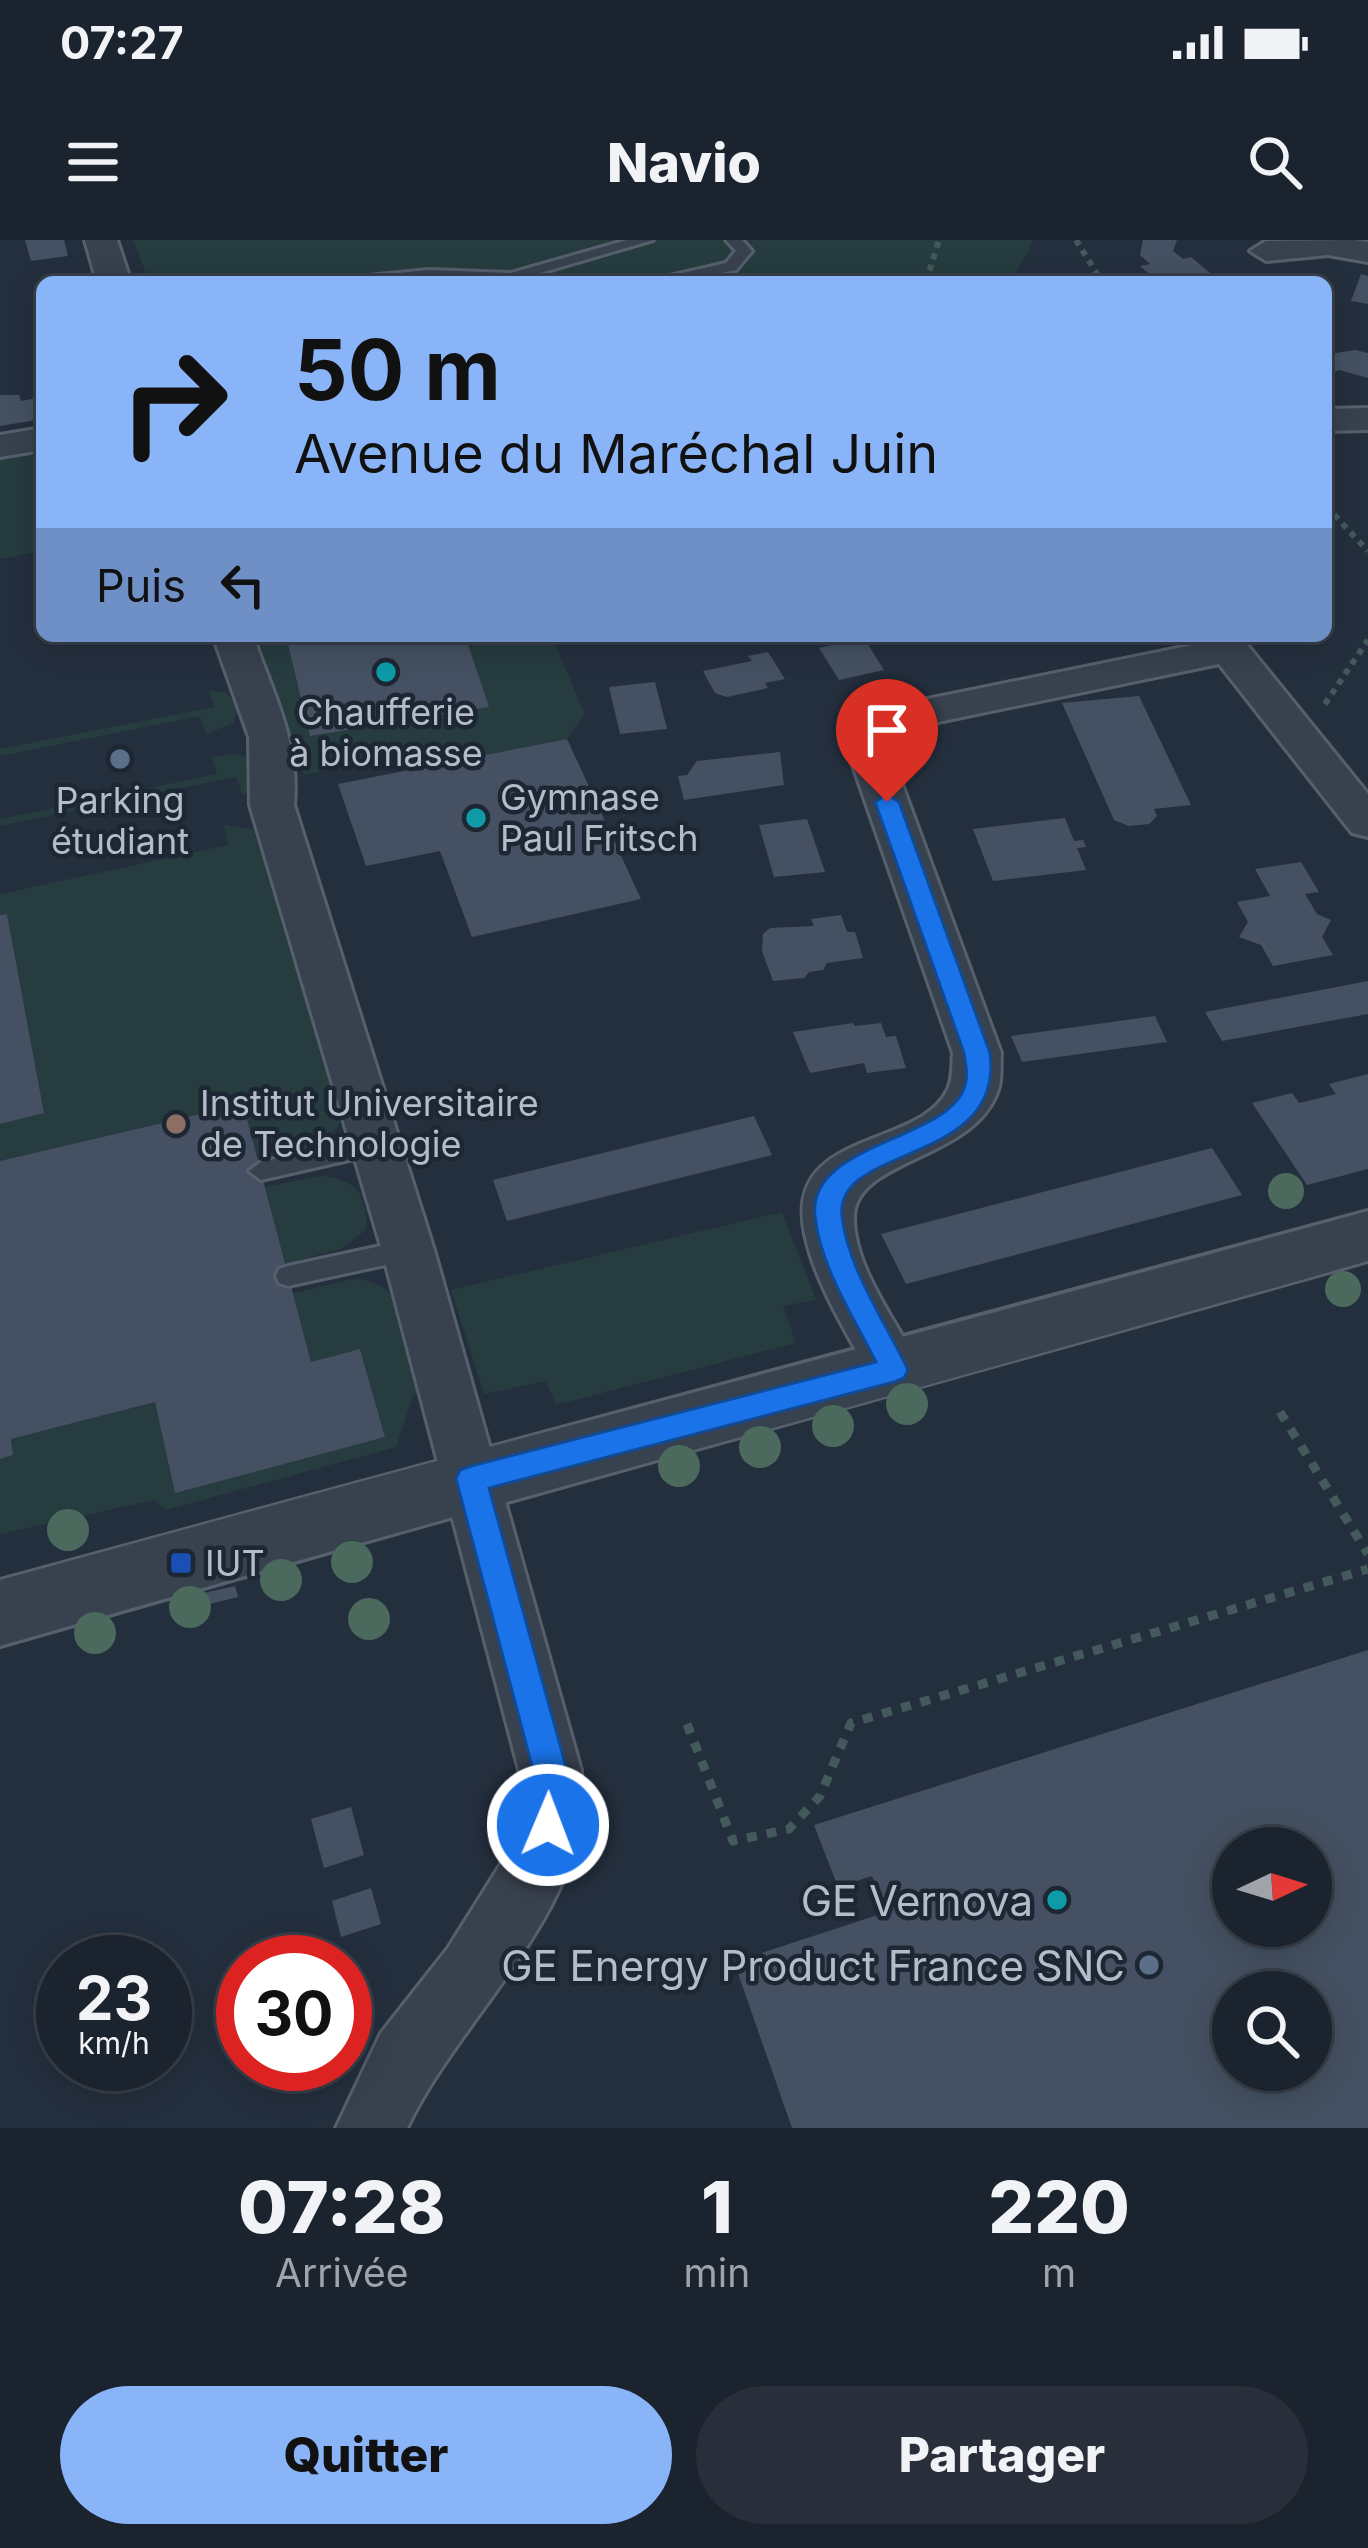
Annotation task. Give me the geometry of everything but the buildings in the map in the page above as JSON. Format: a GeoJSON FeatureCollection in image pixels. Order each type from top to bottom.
{"type":"FeatureCollection","features":[{"type":"Feature","properties":{"kind":"street"},"geometry":{"type":"LineString","coordinates":[[101,240],[112,276]]}},
{"type":"Feature","properties":{"kind":"street"},"geometry":{"type":"LineString","coordinates":[[1266,251],[1328,245],[1368,252]]}},
{"type":"Feature","properties":{"kind":"street"},"geometry":{"type":"LineString","coordinates":[[1332,420],[1368,418]]}},
{"type":"Feature","properties":{"kind":"street"},"geometry":{"type":"LineString","coordinates":[[0,446],[36,440]]}},
{"type":"Feature","properties":{"kind":"street"},"geometry":{"type":"LineString","coordinates":[[235,642],[245,677],[260,698],[271,731],[278,770],[272,805],[408,1250],[550,1770],[548,1825],[535,1868],[471,1972],[405,2057],[371,2128]]}},
{"type":"Feature","properties":{"kind":"street"},"geometry":{"type":"LineString","coordinates":[[894,1370],[842,1263],[827,1212],[838,1185],[855,1168],[943,1126],[973,1100],[980,1079],[977,1053],[872,760],[875,737],[892,721],[908,715],[1224,643],[1368,823]]}},
{"type":"Feature","properties":{"kind":"street"},"geometry":{"type":"LineString","coordinates":[[0,1613],[471,1479],[894,1370],[1368,1237]]}},
{"type":"Feature","properties":{"kind":"lane"},"geometry":{"type":"LineString","coordinates":[[507,276],[646,240]]}},
{"type":"Feature","properties":{"kind":"lane"},"geometry":{"type":"LineString","coordinates":[[684,276],[731,267],[744,251],[734,240]]}},
{"type":"Feature","properties":{"kind":"lane"},"geometry":{"type":"LineString","coordinates":[[396,276],[481,276]]}},
{"type":"Feature","properties":{"kind":"lane"},"geometry":{"type":"LineString","coordinates":[[261,1171],[376,1146]]}},
{"type":"Feature","properties":{"kind":"lane"},"geometry":{"type":"LineString","coordinates":[[288,1276],[408,1250]]}},
{"type":"Feature","properties":{"kind":"path"},"geometry":{"type":"LineString","coordinates":[[928,276],[939,240]]}},
{"type":"Feature","properties":{"kind":"path"},"geometry":{"type":"LineString","coordinates":[[1076,240],[1098,276]]}},
{"type":"Feature","properties":{"kind":"path"},"geometry":{"type":"LineString","coordinates":[[1332,512],[1368,551]]}},
{"type":"Feature","properties":{"kind":"path"},"geometry":{"type":"LineString","coordinates":[[1298,734],[1368,640]]}},
{"type":"Feature","properties":{"kind":"path"},"geometry":{"type":"LineString","coordinates":[[1280,1412],[1368,1554]]}},
{"type":"Feature","properties":{"kind":"path"},"geometry":{"type":"LineString","coordinates":[[687,1724],[734,1841],[789,1829],[820,1796],[851,1724],[1368,1569]]}},
{"type":"Feature","properties":{"kind":"green space"},"geometry":{"type":"Polygon","coordinates":[[[133,240],[1034,240],[1014,276],[147,276],[133,240]]]}},
{"type":"Feature","properties":{"kind":"green space"},"geometry":{"type":"Polygon","coordinates":[[[36,452],[36,552],[0,559],[0,458],[36,452]]]}},
{"type":"Feature","properties":{"kind":"green space"},"geometry":{"type":"Polygon","coordinates":[[[259,642],[554,642],[585,714],[567,739],[421,768],[415,753],[304,775],[259,642]]]}},
{"type":"Feature","properties":{"kind":"green space"},"geometry":{"type":"Polygon","coordinates":[[[209,690],[227,693],[240,705],[233,723],[206,734],[200,716],[0,756],[0,749],[214,707],[209,690]]]}},
{"type":"Feature","properties":{"kind":"green space"},"geometry":{"type":"Polygon","coordinates":[[[238,754],[252,759],[252,790],[243,796],[236,777],[0,826],[0,819],[217,774],[212,756],[238,754]]]}},
{"type":"Feature","properties":{"kind":"green space"},"geometry":{"type":"Polygon","coordinates":[[[224,825],[253,829],[259,838],[341,1121],[334,1132],[315,1146],[257,1160],[242,1104],[0,1161],[0,1124],[44,1113],[7,914],[0,915],[0,894],[228,845],[224,825]]]}},
{"type":"Feature","properties":{"kind":"green space"},"geometry":{"type":"Polygon","coordinates":[[[319,1176],[342,1180],[356,1190],[367,1229],[341,1249],[285,1264],[265,1187],[319,1176]]]}},
{"type":"Feature","properties":{"kind":"green space"},"geometry":{"type":"Polygon","coordinates":[[[782,1212],[816,1300],[783,1306],[796,1343],[556,1405],[546,1381],[484,1394],[451,1290],[782,1212]]]}},
{"type":"Feature","properties":{"kind":"green space"},"geometry":{"type":"Polygon","coordinates":[[[352,1279],[387,1290],[412,1336],[426,1392],[413,1396],[396,1447],[166,1510],[154,1500],[0,1534],[0,1459],[13,1455],[11,1439],[155,1402],[175,1492],[385,1437],[360,1349],[311,1362],[293,1293],[352,1279]]]}},
{"type":"Feature","properties":{"kind":"place","name":"Chaufferie à biomasse"},"geometry":{"type":"Point","coordinates":[386,672]}},
{"type":"Feature","properties":{"kind":"place","name":"Parking étudiant"},"geometry":{"type":"Point","coordinates":[120,759]}},
{"type":"Feature","properties":{"kind":"place","name":"Gymnase Paul Fritsch"},"geometry":{"type":"Point","coordinates":[476,818]}},
{"type":"Feature","properties":{"kind":"place","name":"Institut Universitaire de Technologie"},"geometry":{"type":"Point","coordinates":[176,1124]}},
{"type":"Feature","properties":{"kind":"place","name":"IUT"},"geometry":{"type":"Point","coordinates":[181,1563]}},
{"type":"Feature","properties":{"kind":"place","name":"GE Vernova"},"geometry":{"type":"Point","coordinates":[1057,1900]}},
{"type":"Feature","properties":{"kind":"place","name":"GE Energy Product France SNC"},"geometry":{"type":"Point","coordinates":[1149,1965]}},
{"type":"Feature","properties":{"kind":"route"},"geometry":{"type":"LineString","coordinates":[[548,1825],[550,1770],[471,1479],[894,1370],[842,1263],[827,1212],[838,1185],[855,1168],[943,1126],[973,1100],[980,1079],[977,1053],[887,802]]}}]}
